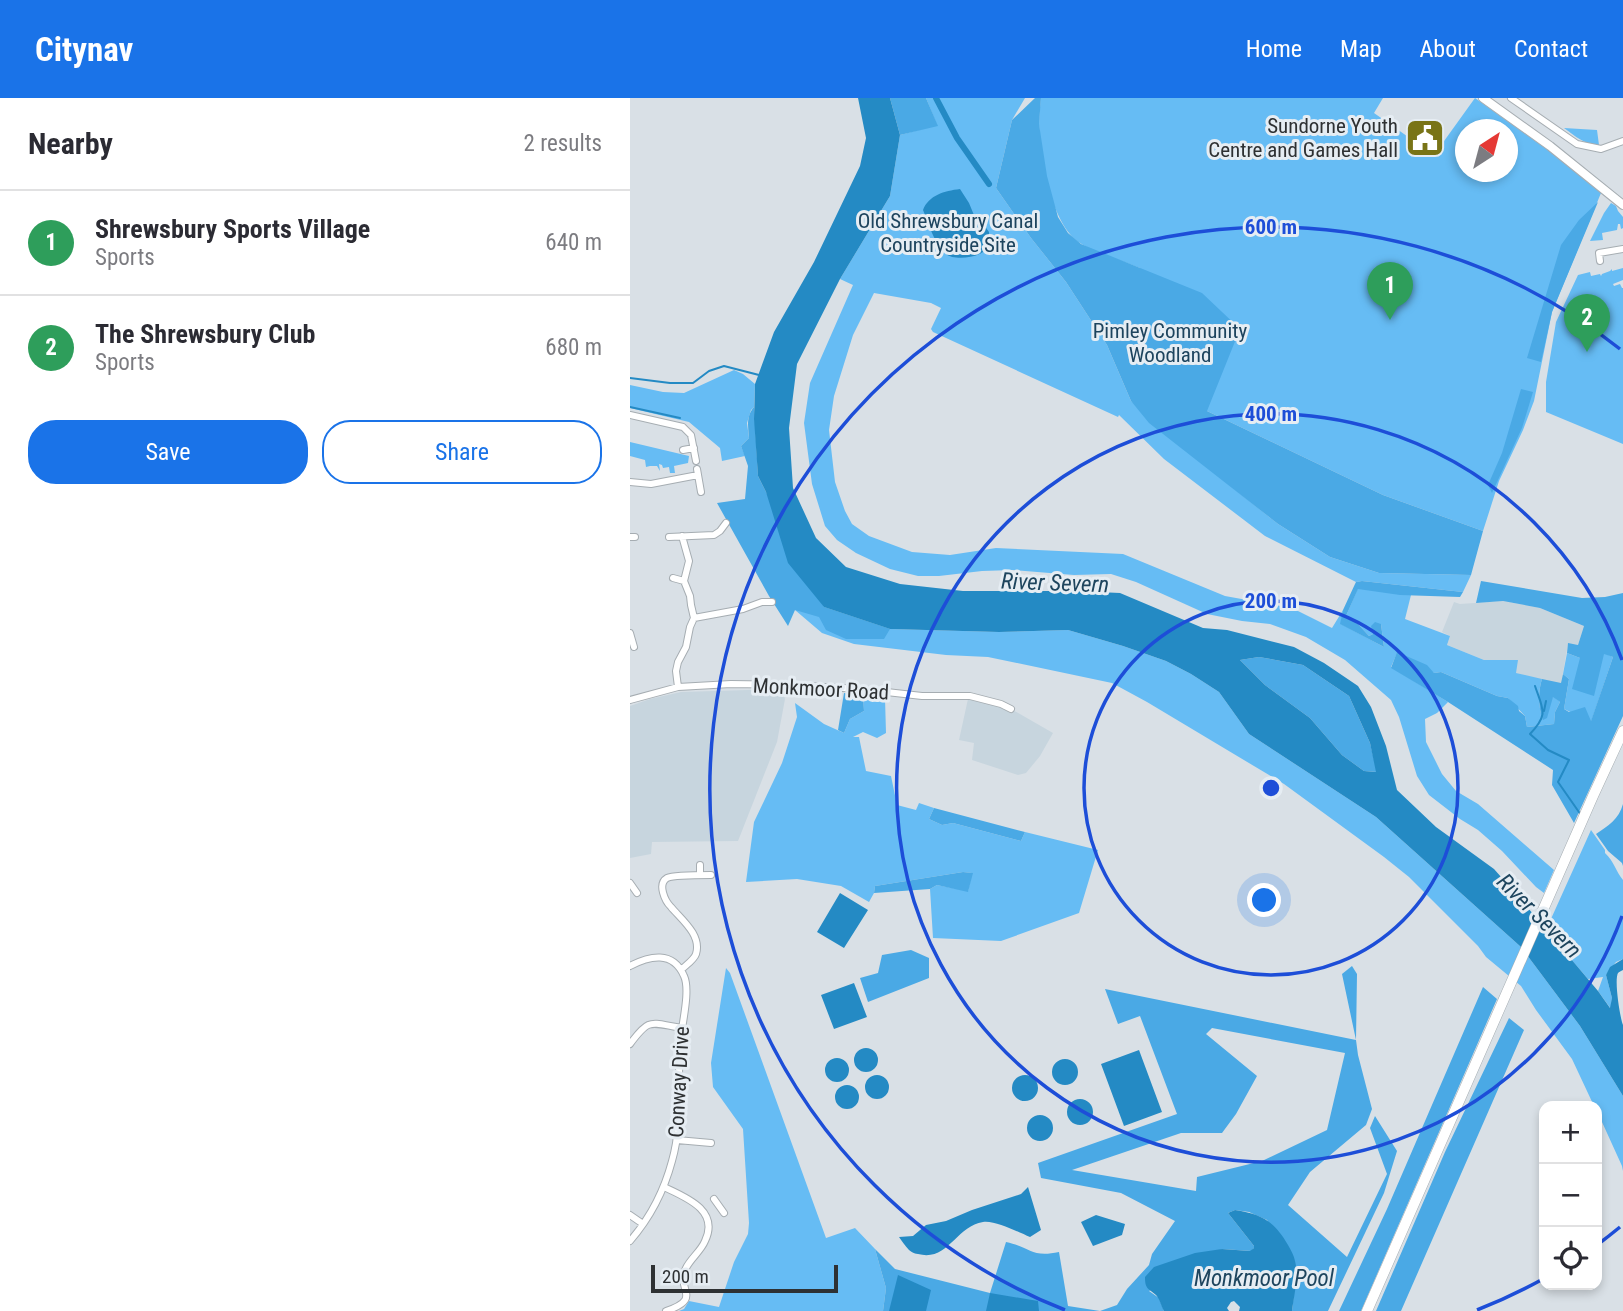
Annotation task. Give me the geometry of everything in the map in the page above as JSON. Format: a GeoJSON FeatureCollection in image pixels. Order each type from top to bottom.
{"type":"FeatureCollection","features":[{"type":"Feature","properties":{"kind":"highway"},"geometry":{"type":"LineString","coordinates":[[1367,1311],[1623,731]]}},
{"type":"Feature","properties":{"kind":"main road"},"geometry":{"type":"LineString","coordinates":[[1483,98],[1623,205]]}},
{"type":"Feature","properties":{"kind":"street"},"geometry":{"type":"LineString","coordinates":[[1511,98],[1577,144],[1601,149],[1623,141]]}},
{"type":"Feature","properties":{"kind":"street"},"geometry":{"type":"LineString","coordinates":[[1522,105],[1527,98]]}},
{"type":"Feature","properties":{"kind":"street"},"geometry":{"type":"LineString","coordinates":[[1600,261],[1599,253],[1623,249]]}},
{"type":"Feature","properties":{"kind":"street"},"geometry":{"type":"LineString","coordinates":[[630,415],[683,428],[691,435],[701,492]]}},
{"type":"Feature","properties":{"kind":"street"},"geometry":{"type":"LineString","coordinates":[[683,450],[694,448]]}},
{"type":"Feature","properties":{"kind":"street"},"geometry":{"type":"LineString","coordinates":[[630,482],[651,484],[697,468]]}},
{"type":"Feature","properties":{"kind":"street"},"geometry":{"type":"LineString","coordinates":[[669,537],[714,535],[726,528]]}},
{"type":"Feature","properties":{"kind":"street"},"geometry":{"type":"LineString","coordinates":[[678,687],[678,662],[687,647],[694,618],[684,581],[689,561],[682,536]]}},
{"type":"Feature","properties":{"kind":"street"},"geometry":{"type":"LineString","coordinates":[[673,578],[684,581]]}},
{"type":"Feature","properties":{"kind":"street"},"geometry":{"type":"LineString","coordinates":[[694,618],[743,608],[767,599]]}},
{"type":"Feature","properties":{"kind":"street"},"geometry":{"type":"LineString","coordinates":[[630,633],[634,647]]}},
{"type":"Feature","properties":{"kind":"street","name":"Monkmoor Road"},"geometry":{"type":"LineString","coordinates":[[630,700],[678,687],[790,685],[922,696],[958,695],[986,700],[1011,709]]}},
{"type":"Feature","properties":{"kind":"street"},"geometry":{"type":"LineString","coordinates":[[700,865],[700,876]]}},
{"type":"Feature","properties":{"kind":"street"},"geometry":{"type":"LineString","coordinates":[[630,966],[658,957],[671,961],[681,970],[694,958],[696,942],[688,925],[666,900],[663,877],[711,875]]}},
{"type":"Feature","properties":{"kind":"street"},"geometry":{"type":"LineString","coordinates":[[630,885],[637,893]]}},
{"type":"Feature","properties":{"kind":"street","name":"Conway Drive"},"geometry":{"type":"LineString","coordinates":[[630,1241],[652,1211],[664,1187],[677,1140],[679,1064],[687,986],[681,970]]}},
{"type":"Feature","properties":{"kind":"street"},"geometry":{"type":"LineString","coordinates":[[630,1044],[643,1028],[650,1024],[682,1028]]}},
{"type":"Feature","properties":{"kind":"street"},"geometry":{"type":"LineString","coordinates":[[677,1140],[711,1143]]}},
{"type":"Feature","properties":{"kind":"street"},"geometry":{"type":"LineString","coordinates":[[664,1187],[694,1202],[705,1214],[708,1225],[707,1238],[684,1273],[687,1293],[685,1300],[679,1307],[666,1311]]}},
{"type":"Feature","properties":{"kind":"street"},"geometry":{"type":"LineString","coordinates":[[705,1214],[722,1210],[714,1199]]}},
{"type":"Feature","properties":{"kind":"street"},"geometry":{"type":"LineString","coordinates":[[630,1215],[643,1224]]}},
{"type":"Feature","properties":{"kind":"shaded area"},"geometry":{"type":"Polygon","coordinates":[[[1503,601],[1540,608],[1584,626],[1578,645],[1568,644],[1561,684],[1515,673],[1517,660],[1484,660],[1447,645],[1450,636],[1442,632],[1454,602],[1460,604],[1503,601]]]}},
{"type":"Feature","properties":{"kind":"shaded area"},"geometry":{"type":"Polygon","coordinates":[[[782,689],[785,699],[777,742],[738,841],[652,842],[651,854],[630,858],[630,706],[681,692],[782,689]]]}},
{"type":"Feature","properties":{"kind":"shaded area"},"geometry":{"type":"Polygon","coordinates":[[[968,699],[1011,709],[1053,733],[1026,773],[1018,775],[972,760],[974,743],[959,740],[968,699]]]}},
{"type":"Feature","properties":{"kind":"green space"},"geometry":{"type":"Polygon","coordinates":[[[890,98],[926,98],[938,126],[900,135],[890,98]]]}},
{"type":"Feature","properties":{"kind":"green space","name":"Old Shrewsbury Canal Countryside Site"},"geometry":{"type":"Polygon","coordinates":[[[926,98],[1025,98],[1012,120],[996,188],[1066,282],[1107,345],[1131,401],[1278,524],[1330,557],[1379,573],[1471,575],[1463,592],[1356,582],[1265,536],[1164,459],[1119,415],[1118,417],[933,332],[931,329],[941,308],[931,303],[874,293],[853,335],[834,396],[829,430],[835,482],[852,524],[869,536],[912,552],[950,555],[996,548],[1123,554],[1225,596],[1292,608],[1332,628],[1343,610],[1341,624],[1384,647],[1381,624],[1369,636],[1346,616],[1358,588],[1411,595],[1405,619],[1450,636],[1447,645],[1484,660],[1518,660],[1516,673],[1542,679],[1539,699],[1543,719],[1553,696],[1560,702],[1555,712],[1554,724],[1527,727],[1525,716],[1508,698],[1497,696],[1441,672],[1434,673],[1397,653],[1391,667],[1448,702],[1437,713],[1425,719],[1426,742],[1442,774],[1456,791],[1478,804],[1554,870],[1544,893],[1478,830],[1429,795],[1417,776],[1391,700],[1345,660],[1306,637],[1270,624],[1207,614],[1136,582],[1111,574],[1074,575],[1013,570],[918,576],[890,569],[856,553],[837,540],[825,526],[812,484],[804,423],[810,383],[853,285],[840,279],[890,196],[900,135],[937,125],[926,98]]]}},
{"type":"Feature","properties":{"kind":"green space","name":"Pimley Community Woodland"},"geometry":{"type":"Polygon","coordinates":[[[1035,98],[1041,98],[1039,124],[1047,176],[1058,217],[1068,233],[1081,244],[1202,293],[1240,329],[1207,411],[1383,495],[1483,531],[1471,575],[1379,573],[1330,557],[1278,524],[1149,423],[1131,401],[1107,345],[1066,282],[996,188],[1012,120],[1035,98]]]}},
{"type":"Feature","properties":{"kind":"green space"},"geometry":{"type":"Polygon","coordinates":[[[1041,98],[1383,98],[1374,113],[1434,155],[1455,126],[1455,182],[1518,182],[1518,129],[1601,193],[1552,312],[1534,401],[1499,481],[1483,531],[1383,495],[1207,411],[1140,268],[1086,247],[1070,234],[1062,222],[1049,190],[1039,125],[1041,98]]]}},
{"type":"Feature","properties":{"kind":"green space"},"geometry":{"type":"Polygon","coordinates":[[[1475,98],[1504,119],[1460,119],[1475,98]]]}},
{"type":"Feature","properties":{"kind":"green space"},"geometry":{"type":"Polygon","coordinates":[[[1564,128],[1597,130],[1599,145],[1585,142],[1564,128]]]}},
{"type":"Feature","properties":{"kind":"green space"},"geometry":{"type":"Polygon","coordinates":[[[1598,202],[1552,312],[1541,362],[1527,358],[1561,245],[1579,220],[1598,202]]]}},
{"type":"Feature","properties":{"kind":"green space"},"geometry":{"type":"Polygon","coordinates":[[[1611,203],[1623,217],[1623,228],[1618,224],[1617,230],[1602,233],[1603,240],[1590,241],[1604,213],[1611,203]]]}},
{"type":"Feature","properties":{"kind":"green space"},"geometry":{"type":"Polygon","coordinates":[[[1623,268],[1623,280],[1613,284],[1620,284],[1623,288],[1623,444],[1546,412],[1546,382],[1556,322],[1578,275],[1590,272],[1591,276],[1601,276],[1612,269],[1623,268]]]}},
{"type":"Feature","properties":{"kind":"green space"},"geometry":{"type":"Polygon","coordinates":[[[734,370],[755,384],[754,407],[747,423],[749,438],[741,446],[745,456],[722,461],[720,448],[689,422],[630,408],[630,385],[684,393],[734,370]]]}},
{"type":"Feature","properties":{"kind":"green space"},"geometry":{"type":"Polygon","coordinates":[[[1521,389],[1533,392],[1522,428],[1492,493],[1488,485],[1502,453],[1521,389]]]}},
{"type":"Feature","properties":{"kind":"green space"},"geometry":{"type":"Polygon","coordinates":[[[754,407],[758,476],[824,607],[890,629],[884,639],[846,639],[826,630],[819,617],[795,610],[788,626],[769,596],[717,503],[745,499],[748,466],[741,446],[749,438],[749,418],[754,407]]]}},
{"type":"Feature","properties":{"kind":"green space"},"geometry":{"type":"Polygon","coordinates":[[[630,442],[689,456],[688,463],[674,466],[675,473],[670,473],[669,467],[663,468],[659,464],[660,471],[657,466],[646,467],[645,460],[630,456],[630,442]]]}},
{"type":"Feature","properties":{"kind":"green space"},"geometry":{"type":"Polygon","coordinates":[[[1481,581],[1582,598],[1623,593],[1623,716],[1574,823],[1552,785],[1553,770],[1391,668],[1397,652],[1427,665],[1434,673],[1441,672],[1497,696],[1508,698],[1525,716],[1527,727],[1554,724],[1555,712],[1560,702],[1553,697],[1547,718],[1543,720],[1539,705],[1540,689],[1542,679],[1561,683],[1563,674],[1569,679],[1564,709],[1569,712],[1585,707],[1591,721],[1613,657],[1604,654],[1594,696],[1572,689],[1580,658],[1567,653],[1568,643],[1578,645],[1584,626],[1540,608],[1503,601],[1476,603],[1481,581]]]}},
{"type":"Feature","properties":{"kind":"green space"},"geometry":{"type":"Polygon","coordinates":[[[1356,582],[1463,592],[1460,597],[1400,595],[1358,589],[1346,616],[1369,636],[1373,634],[1371,626],[1375,622],[1381,624],[1384,647],[1340,624],[1343,610],[1356,582]]]}},
{"type":"Feature","properties":{"kind":"green space"},"geometry":{"type":"Polygon","coordinates":[[[806,585],[824,607],[890,629],[999,632],[1068,630],[1166,661],[1219,692],[1249,734],[1376,817],[1521,947],[1580,1026],[1623,1096],[1623,1171],[1602,1122],[1602,1101],[1592,1101],[1572,1059],[1521,986],[1486,957],[1409,877],[1284,784],[1112,683],[988,657],[854,644],[822,633],[795,610],[806,585]]]}},
{"type":"Feature","properties":{"kind":"green space"},"geometry":{"type":"Polygon","coordinates":[[[1567,653],[1580,658],[1604,653],[1613,657],[1591,722],[1564,709],[1569,679],[1563,674],[1567,653]]]}},
{"type":"Feature","properties":{"kind":"green space"},"geometry":{"type":"Polygon","coordinates":[[[1259,657],[1303,665],[1349,696],[1370,743],[1377,772],[1364,771],[1342,755],[1310,718],[1265,685],[1240,660],[1259,657]]]}},
{"type":"Feature","properties":{"kind":"green space"},"geometry":{"type":"Polygon","coordinates":[[[844,693],[863,696],[864,711],[850,719],[844,733],[838,730],[844,693]]]}},
{"type":"Feature","properties":{"kind":"green space"},"geometry":{"type":"Polygon","coordinates":[[[863,696],[885,698],[886,733],[877,738],[863,732],[853,737],[859,737],[866,771],[891,776],[897,805],[916,810],[919,803],[934,808],[929,819],[942,825],[953,823],[1021,841],[1025,832],[1098,850],[1079,913],[1001,941],[933,938],[930,889],[937,885],[968,891],[972,873],[963,872],[875,886],[869,902],[841,886],[797,879],[746,882],[754,822],[782,763],[797,717],[795,703],[824,724],[844,733],[850,719],[864,711],[863,696]]]}},
{"type":"Feature","properties":{"kind":"green space"},"geometry":{"type":"Polygon","coordinates":[[[1623,804],[1623,866],[1596,834],[1616,818],[1623,804]]]}},
{"type":"Feature","properties":{"kind":"green space"},"geometry":{"type":"Polygon","coordinates":[[[934,808],[1025,832],[1021,841],[953,823],[942,825],[929,819],[934,808]]]}},
{"type":"Feature","properties":{"kind":"green space"},"geometry":{"type":"Polygon","coordinates":[[[1591,830],[1623,880],[1623,959],[1616,962],[1606,975],[1612,998],[1611,1009],[1598,991],[1603,977],[1588,979],[1546,930],[1591,830]]]}},
{"type":"Feature","properties":{"kind":"green space"},"geometry":{"type":"Polygon","coordinates":[[[963,872],[973,873],[968,892],[937,885],[930,889],[874,893],[875,886],[963,872]]]}},
{"type":"Feature","properties":{"kind":"green space"},"geometry":{"type":"Polygon","coordinates":[[[911,950],[929,958],[929,978],[868,1002],[860,978],[878,973],[882,955],[911,950]]]}},
{"type":"Feature","properties":{"kind":"green space"},"geometry":{"type":"Polygon","coordinates":[[[1352,966],[1357,974],[1356,1040],[1342,974],[1352,966]]]}},
{"type":"Feature","properties":{"kind":"green space"},"geometry":{"type":"Polygon","coordinates":[[[726,968],[826,1238],[855,1228],[875,1249],[886,1288],[883,1311],[679,1311],[684,1309],[689,1301],[719,1307],[734,1262],[748,1234],[743,1129],[713,1087],[711,1063],[726,968]]]}},
{"type":"Feature","properties":{"kind":"green space"},"geometry":{"type":"Polygon","coordinates":[[[1483,987],[1497,999],[1361,1311],[1339,1311],[1387,1209],[1483,987]]]}},
{"type":"Feature","properties":{"kind":"green space"},"geometry":{"type":"Polygon","coordinates":[[[1105,989],[1356,1040],[1372,1109],[1366,1125],[1310,1172],[1288,1205],[1347,1257],[1387,1174],[1370,1128],[1375,1116],[1397,1151],[1384,1193],[1328,1311],[1292,1311],[1296,1275],[1267,1220],[1249,1212],[1235,1210],[1228,1213],[1254,1248],[1251,1251],[1222,1249],[1149,1291],[1159,1298],[1164,1311],[1100,1311],[1117,1305],[1127,1289],[1149,1265],[1152,1254],[1175,1221],[1121,1193],[1041,1178],[1038,1163],[1177,1114],[1140,1016],[1118,1024],[1105,989]],[[1212,1028],[1206,1034],[1257,1076],[1222,1133],[1181,1133],[1072,1170],[1196,1191],[1197,1177],[1262,1161],[1327,1130],[1345,1053],[1212,1028]]]}},
{"type":"Feature","properties":{"kind":"green space"},"geometry":{"type":"Polygon","coordinates":[[[1509,1018],[1524,1030],[1401,1311],[1376,1311],[1445,1152],[1509,1018]]]}},
{"type":"Feature","properties":{"kind":"green space"},"geometry":{"type":"Polygon","coordinates":[[[1006,1242],[1036,1253],[1059,1252],[1068,1306],[1100,1311],[883,1311],[886,1288],[875,1249],[895,1269],[990,1293],[1006,1242]]]}},
{"type":"Feature","properties":{"kind":"water"},"geometry":{"type":"Polygon","coordinates":[[[858,98],[890,98],[900,135],[890,196],[840,279],[797,364],[789,428],[793,488],[816,538],[846,567],[900,584],[963,591],[1120,593],[1203,628],[1227,630],[1294,647],[1358,686],[1371,707],[1386,746],[1397,790],[1436,827],[1494,869],[1610,1008],[1612,998],[1606,975],[1610,967],[1623,959],[1623,970],[1618,973],[1617,983],[1623,1025],[1623,1096],[1580,1026],[1521,947],[1376,817],[1249,734],[1219,692],[1191,674],[1166,661],[1068,630],[999,632],[890,629],[824,607],[788,563],[766,492],[758,476],[754,419],[755,384],[774,332],[814,262],[860,166],[866,138],[858,98]],[[1259,657],[1240,660],[1265,685],[1310,718],[1342,755],[1364,771],[1376,772],[1370,743],[1349,696],[1303,665],[1259,657]]]}},
{"type":"Feature","properties":{"kind":"water"},"geometry":{"type":"Polygon","coordinates":[[[960,189],[976,220],[981,221],[989,232],[988,246],[984,251],[961,258],[946,254],[938,245],[923,210],[929,201],[938,195],[960,189]]]}},
{"type":"Feature","properties":{"kind":"water"},"geometry":{"type":"Polygon","coordinates":[[[840,893],[868,910],[844,948],[817,932],[840,893]]]}},
{"type":"Feature","properties":{"kind":"water"},"geometry":{"type":"Polygon","coordinates":[[[854,983],[867,1017],[834,1029],[821,995],[854,983]]]}},
{"type":"Feature","properties":{"kind":"water"},"geometry":{"type":"Polygon","coordinates":[[[866,1048],[874,1052],[878,1060],[874,1068],[866,1072],[858,1068],[854,1060],[858,1052],[866,1048]]]}},
{"type":"Feature","properties":{"kind":"water"},"geometry":{"type":"Polygon","coordinates":[[[1139,1050],[1162,1112],[1124,1126],[1101,1064],[1139,1050]]]}},
{"type":"Feature","properties":{"kind":"water"},"geometry":{"type":"Polygon","coordinates":[[[837,1058],[845,1062],[849,1070],[845,1078],[837,1082],[829,1078],[825,1070],[829,1062],[837,1058]]]}},
{"type":"Feature","properties":{"kind":"water"},"geometry":{"type":"Polygon","coordinates":[[[1065,1059],[1074,1063],[1078,1072],[1074,1081],[1065,1085],[1056,1081],[1052,1072],[1056,1063],[1065,1059]]]}},
{"type":"Feature","properties":{"kind":"water"},"geometry":{"type":"Polygon","coordinates":[[[877,1075],[885,1079],[889,1087],[885,1095],[877,1099],[869,1095],[865,1087],[869,1079],[877,1075]]]}},
{"type":"Feature","properties":{"kind":"water"},"geometry":{"type":"Polygon","coordinates":[[[1025,1075],[1034,1079],[1038,1088],[1034,1097],[1025,1101],[1016,1097],[1012,1088],[1016,1079],[1025,1075]]]}},
{"type":"Feature","properties":{"kind":"water"},"geometry":{"type":"Polygon","coordinates":[[[847,1085],[855,1089],[859,1097],[855,1105],[847,1109],[839,1105],[835,1097],[839,1089],[847,1085]]]}},
{"type":"Feature","properties":{"kind":"water"},"geometry":{"type":"Polygon","coordinates":[[[1080,1099],[1089,1103],[1093,1112],[1089,1121],[1080,1125],[1071,1121],[1067,1112],[1071,1103],[1080,1099]]]}},
{"type":"Feature","properties":{"kind":"water"},"geometry":{"type":"Polygon","coordinates":[[[1040,1115],[1049,1119],[1053,1128],[1049,1137],[1040,1141],[1031,1137],[1027,1128],[1031,1119],[1040,1115]]]}},
{"type":"Feature","properties":{"kind":"water"},"geometry":{"type":"Polygon","coordinates":[[[1028,1187],[1041,1230],[1030,1237],[1000,1225],[983,1222],[966,1230],[937,1253],[928,1255],[912,1252],[899,1237],[913,1236],[926,1225],[946,1221],[1021,1194],[1028,1187]]]}},
{"type":"Feature","properties":{"kind":"water","name":"Monkmoor Pool"},"geometry":{"type":"Polygon","coordinates":[[[1235,1210],[1267,1220],[1278,1230],[1289,1247],[1295,1259],[1296,1273],[1292,1311],[1239,1311],[1240,1307],[1234,1301],[1227,1308],[1229,1311],[1164,1311],[1146,1284],[1145,1277],[1154,1267],[1195,1253],[1222,1249],[1250,1251],[1254,1248],[1228,1213],[1235,1210]]]}},
{"type":"Feature","properties":{"kind":"water"},"geometry":{"type":"Polygon","coordinates":[[[1096,1215],[1125,1224],[1122,1235],[1093,1246],[1081,1222],[1096,1215]]]}},
{"type":"Feature","properties":{"kind":"water"},"geometry":{"type":"Polygon","coordinates":[[[898,1275],[931,1290],[926,1311],[889,1311],[898,1275]]]}},
{"type":"Feature","properties":{"kind":"water"},"geometry":{"type":"Polygon","coordinates":[[[990,1293],[1038,1301],[1039,1311],[986,1311],[990,1293]]]}},
{"type":"Feature","properties":{"kind":"waterway"},"geometry":{"type":"LineString","coordinates":[[936,98],[957,138],[989,184]]}},
{"type":"Feature","properties":{"kind":"waterway"},"geometry":{"type":"LineString","coordinates":[[630,378],[693,383],[709,371],[724,366],[759,375]]}},
{"type":"Feature","properties":{"kind":"waterway"},"geometry":{"type":"LineString","coordinates":[[630,407],[680,418]]}},
{"type":"Feature","properties":{"kind":"waterway"},"geometry":{"type":"LineString","coordinates":[[1535,686],[1543,712],[1530,734],[1548,750],[1569,760],[1558,782],[1581,815]]}},
{"type":"Feature","properties":{"kind":"waterway"},"geometry":{"type":"LineString","coordinates":[[1544,711],[1546,701]]}},
{"type":"Feature","properties":{"kind":"place","name":"Sundorne Youth Centre and Games Hall"},"geometry":{"type":"Point","coordinates":[1425,138]}},
{"type":"Feature","properties":{"kind":"place","name":"Shrewsbury Sports Village"},"geometry":{"type":"Point","coordinates":[1390,320]}},
{"type":"Feature","properties":{"kind":"place","name":"The Shrewsbury Club"},"geometry":{"type":"Point","coordinates":[1587,352]}},
{"type":"Feature","properties":{"kind":"water label","name":"River Severn"},"geometry":{"type":"Point","coordinates":[1055,583]}},
{"type":"Feature","properties":{"kind":"water label","name":"River Severn"},"geometry":{"type":"Point","coordinates":[1539,916]}}]}
